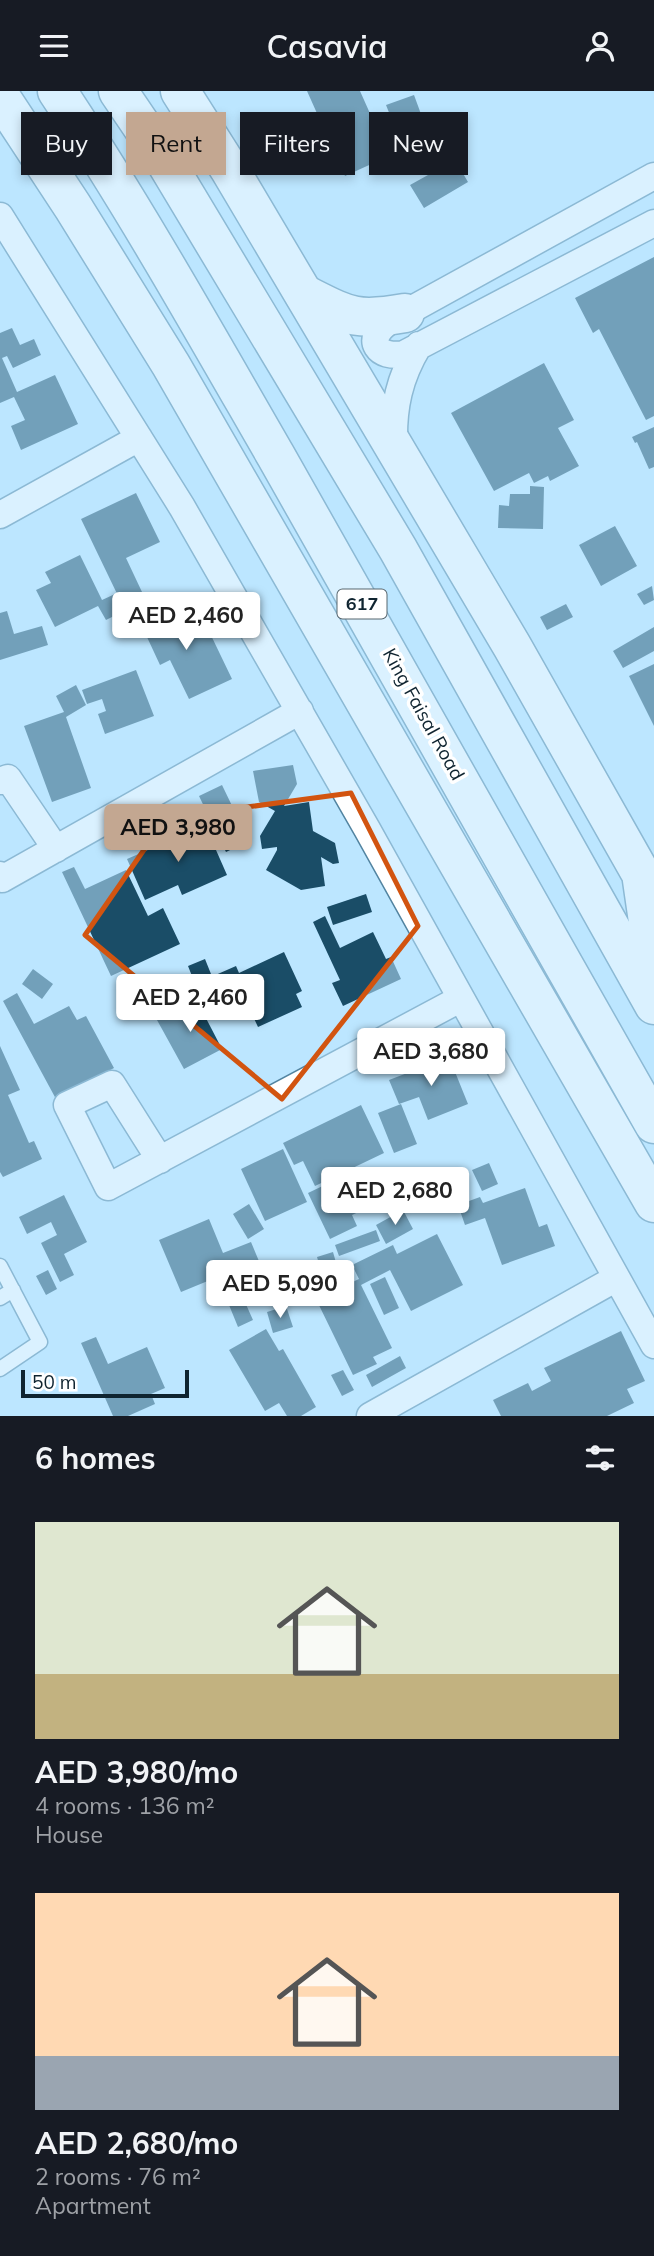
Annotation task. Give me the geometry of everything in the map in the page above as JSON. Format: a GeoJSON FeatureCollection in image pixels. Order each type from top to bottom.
{"type":"FeatureCollection","features":[{"type":"Feature","properties":{"kind":"main road","name":"King Faisal Road"},"geometry":{"type":"LineString","coordinates":[[57,91],[116,180],[177,282],[401,671],[654,1124]]}},
{"type":"Feature","properties":{"kind":"main road"},"geometry":{"type":"LineString","coordinates":[[118,91],[162,156],[398,549],[654,1005]]}},
{"type":"Feature","properties":{"kind":"main road"},"geometry":{"type":"LineString","coordinates":[[180,91],[395,447],[512,646],[647,885],[654,963]]}},
{"type":"Feature","properties":{"kind":"main road"},"geometry":{"type":"LineString","coordinates":[[0,96],[171,365],[654,1203]]}},
{"type":"Feature","properties":{"kind":"main road"},"geometry":{"type":"LineString","coordinates":[[304,294],[347,315],[412,329]]}},
{"type":"Feature","properties":{"kind":"main road"},"geometry":{"type":"LineString","coordinates":[[474,891],[577,988]]}},
{"type":"Feature","properties":{"kind":"main road"},"geometry":{"type":"LineString","coordinates":[[623,1070],[654,1147]]}},
{"type":"Feature","properties":{"kind":"street"},"geometry":{"type":"LineString","coordinates":[[412,329],[654,176]]}},
{"type":"Feature","properties":{"kind":"street"},"geometry":{"type":"LineString","coordinates":[[0,216],[183,507],[654,1345]]}},
{"type":"Feature","properties":{"kind":"street"},"geometry":{"type":"LineString","coordinates":[[412,329],[654,223]]}},
{"type":"Feature","properties":{"kind":"street"},"geometry":{"type":"LineString","coordinates":[[395,447],[393,417],[397,391],[408,364],[412,329]]}},
{"type":"Feature","properties":{"kind":"street"},"geometry":{"type":"LineString","coordinates":[[0,515],[139,438]]}},
{"type":"Feature","properties":{"kind":"street"},"geometry":{"type":"LineString","coordinates":[[0,875],[2,879],[300,712]]}},
{"type":"Feature","properties":{"kind":"street"},"geometry":{"type":"LineString","coordinates":[[0,781],[8,778],[56,849]]}},
{"type":"Feature","properties":{"kind":"street"},"geometry":{"type":"LineString","coordinates":[[160,1160],[460,999]]}},
{"type":"Feature","properties":{"kind":"street"},"geometry":{"type":"LineString","coordinates":[[370,1416],[615,1279]]}},
{"type":"Feature","properties":{"kind":"lane"},"geometry":{"type":"LineString","coordinates":[[0,1266],[6,1294],[40,1342],[0,1369]]}},
{"type":"Feature","properties":{"kind":"highlighted area"},"geometry":{"type":"Polygon","coordinates":[[[351,793],[418,926],[282,1099],[85,935],[166,818],[351,793]]]}},
{"type":"Feature","properties":{"kind":"building"},"geometry":{"type":"Polygon","coordinates":[[[307,91],[360,91],[369,112],[369,165],[355,171],[355,112],[316,112],[307,91]]]}},
{"type":"Feature","properties":{"kind":"building"},"geometry":{"type":"Polygon","coordinates":[[[414,95],[420,112],[389,112],[386,105],[414,95]]]}},
{"type":"Feature","properties":{"kind":"building"},"geometry":{"type":"Polygon","coordinates":[[[428,175],[464,175],[468,182],[424,208],[410,185],[428,175]]]}},
{"type":"Feature","properties":{"kind":"building"},"geometry":{"type":"Polygon","coordinates":[[[654,257],[654,416],[646,420],[599,329],[593,333],[575,298],[654,257]]]}},
{"type":"Feature","properties":{"kind":"building"},"geometry":{"type":"Polygon","coordinates":[[[12,328],[20,345],[34,339],[41,355],[13,368],[7,356],[2,358],[17,392],[55,375],[78,424],[21,450],[11,426],[25,420],[14,397],[0,403],[0,333],[12,328]]]}},
{"type":"Feature","properties":{"kind":"building"},"geometry":{"type":"Polygon","coordinates":[[[544,363],[574,420],[558,428],[579,466],[550,481],[548,476],[534,483],[529,473],[494,491],[451,413],[544,363]]]}},
{"type":"Feature","properties":{"kind":"building"},"geometry":{"type":"Polygon","coordinates":[[[654,427],[654,467],[649,469],[632,437],[654,427]]]}},
{"type":"Feature","properties":{"kind":"building"},"geometry":{"type":"Polygon","coordinates":[[[530,486],[544,487],[543,529],[498,528],[499,505],[509,506],[510,494],[530,494],[530,486]]]}},
{"type":"Feature","properties":{"kind":"building"},"geometry":{"type":"Polygon","coordinates":[[[136,493],[160,542],[126,558],[142,592],[121,602],[81,519],[136,493]]]}},
{"type":"Feature","properties":{"kind":"building"},"geometry":{"type":"Polygon","coordinates":[[[615,526],[637,566],[601,586],[579,545],[615,526]]]}},
{"type":"Feature","properties":{"kind":"building"},"geometry":{"type":"Polygon","coordinates":[[[80,555],[102,600],[115,594],[124,611],[106,620],[98,606],[55,627],[36,590],[51,583],[45,572],[80,555]]]}},
{"type":"Feature","properties":{"kind":"building"},"geometry":{"type":"Polygon","coordinates":[[[652,586],[654,600],[644,605],[637,594],[652,586]]]}},
{"type":"Feature","properties":{"kind":"building"},"geometry":{"type":"Polygon","coordinates":[[[566,604],[573,617],[547,630],[540,617],[566,604]]]}},
{"type":"Feature","properties":{"kind":"building"},"geometry":{"type":"Polygon","coordinates":[[[176,605],[191,635],[207,627],[232,679],[189,699],[170,660],[160,665],[140,622],[176,605]]]}},
{"type":"Feature","properties":{"kind":"building"},"geometry":{"type":"Polygon","coordinates":[[[7,611],[14,634],[42,626],[48,645],[0,660],[0,613],[7,611]]]}},
{"type":"Feature","properties":{"kind":"building"},"geometry":{"type":"Polygon","coordinates":[[[654,627],[654,651],[623,668],[613,651],[654,627]]]}},
{"type":"Feature","properties":{"kind":"building"},"geometry":{"type":"Polygon","coordinates":[[[654,664],[654,726],[629,676],[654,664]]]}},
{"type":"Feature","properties":{"kind":"building"},"geometry":{"type":"Polygon","coordinates":[[[136,670],[154,716],[105,734],[98,714],[106,711],[102,699],[87,704],[82,690],[136,670]]]}},
{"type":"Feature","properties":{"kind":"building"},"geometry":{"type":"Polygon","coordinates":[[[76,685],[86,705],[66,717],[91,788],[52,802],[24,726],[64,712],[56,696],[76,685]]]}},
{"type":"Feature","properties":{"kind":"building"},"geometry":{"type":"Polygon","coordinates":[[[293,765],[297,784],[284,806],[309,802],[313,831],[335,843],[339,863],[333,864],[321,857],[325,886],[301,890],[266,870],[277,847],[262,849],[260,836],[275,811],[259,802],[253,771],[293,765]]]}},
{"type":"Feature","properties":{"kind":"building"},"geometry":{"type":"Polygon","coordinates":[[[222,785],[249,841],[226,852],[199,796],[222,785]]]}},
{"type":"Feature","properties":{"kind":"building"},"geometry":{"type":"Polygon","coordinates":[[[205,825],[227,875],[182,895],[178,885],[145,900],[127,859],[205,825]]]}},
{"type":"Feature","properties":{"kind":"building"},"geometry":{"type":"Polygon","coordinates":[[[149,827],[154,839],[142,845],[136,832],[149,827]]]}},
{"type":"Feature","properties":{"kind":"building"},"geometry":{"type":"Polygon","coordinates":[[[74,867],[85,889],[126,870],[148,916],[163,908],[180,944],[111,976],[62,872],[74,867]]]}},
{"type":"Feature","properties":{"kind":"building"},"geometry":{"type":"Polygon","coordinates":[[[366,894],[372,912],[333,925],[327,907],[366,894]]]}},
{"type":"Feature","properties":{"kind":"building"},"geometry":{"type":"Polygon","coordinates":[[[325,916],[340,948],[373,932],[386,959],[391,957],[401,979],[343,1006],[332,983],[340,980],[313,922],[325,916]]]}},
{"type":"Feature","properties":{"kind":"building"},"geometry":{"type":"Polygon","coordinates":[[[284,952],[302,991],[296,994],[302,1007],[258,1027],[238,985],[204,1001],[195,984],[236,966],[239,973],[284,952]]]}},
{"type":"Feature","properties":{"kind":"building"},"geometry":{"type":"Polygon","coordinates":[[[205,959],[211,974],[194,981],[188,966],[205,959]]]}},
{"type":"Feature","properties":{"kind":"building"},"geometry":{"type":"Polygon","coordinates":[[[33,969],[53,984],[42,999],[22,984],[33,969]]]}},
{"type":"Feature","properties":{"kind":"building"},"geometry":{"type":"Polygon","coordinates":[[[153,987],[160,1003],[148,1008],[141,992],[153,987]]]}},
{"type":"Feature","properties":{"kind":"building"},"geometry":{"type":"Polygon","coordinates":[[[17,993],[34,1024],[69,1006],[77,1020],[86,1016],[114,1068],[56,1099],[3,1001],[17,993]]]}},
{"type":"Feature","properties":{"kind":"building"},"geometry":{"type":"Polygon","coordinates":[[[196,999],[222,1049],[184,1069],[157,1020],[196,999]]]}},
{"type":"Feature","properties":{"kind":"building"},"geometry":{"type":"Polygon","coordinates":[[[0,1046],[20,1090],[8,1095],[29,1143],[34,1141],[42,1159],[3,1177],[0,1172],[0,1046]]]}},
{"type":"Feature","properties":{"kind":"building"},"geometry":{"type":"Polygon","coordinates":[[[449,1057],[468,1104],[428,1120],[419,1097],[399,1104],[389,1080],[449,1057]]]}},
{"type":"Feature","properties":{"kind":"building"},"geometry":{"type":"Polygon","coordinates":[[[401,1104],[417,1144],[394,1153],[378,1113],[401,1104]]]}},
{"type":"Feature","properties":{"kind":"building"},"geometry":{"type":"Polygon","coordinates":[[[361,1105],[384,1153],[315,1186],[303,1161],[294,1165],[283,1143],[361,1105]]]}},
{"type":"Feature","properties":{"kind":"building"},"geometry":{"type":"Polygon","coordinates":[[[283,1149],[307,1202],[265,1221],[241,1169],[283,1149]]]}},
{"type":"Feature","properties":{"kind":"building"},"geometry":{"type":"Polygon","coordinates":[[[489,1163],[498,1184],[482,1191],[472,1170],[489,1163]]]}},
{"type":"Feature","properties":{"kind":"building"},"geometry":{"type":"Polygon","coordinates":[[[354,1171],[371,1206],[352,1215],[357,1226],[330,1239],[308,1193],[354,1171]]]}},
{"type":"Feature","properties":{"kind":"building"},"geometry":{"type":"Polygon","coordinates":[[[525,1188],[539,1227],[547,1224],[555,1246],[502,1265],[485,1218],[465,1225],[458,1205],[480,1197],[483,1203],[525,1188]]]}},
{"type":"Feature","properties":{"kind":"building"},"geometry":{"type":"Polygon","coordinates":[[[64,1195],[87,1242],[64,1254],[74,1275],[60,1282],[41,1243],[57,1235],[51,1222],[27,1234],[19,1217],[64,1195]]]}},
{"type":"Feature","properties":{"kind":"building"},"geometry":{"type":"Polygon","coordinates":[[[249,1204],[264,1229],[248,1239],[233,1214],[249,1204]]]}},
{"type":"Feature","properties":{"kind":"building"},"geometry":{"type":"Polygon","coordinates":[[[403,1210],[413,1229],[386,1244],[376,1225],[403,1210]]]}},
{"type":"Feature","properties":{"kind":"building"},"geometry":{"type":"Polygon","coordinates":[[[209,1219],[223,1253],[251,1242],[266,1278],[253,1283],[258,1294],[244,1300],[253,1320],[238,1327],[229,1305],[241,1300],[235,1286],[221,1292],[215,1278],[181,1292],[159,1240],[209,1219]]]}},
{"type":"Feature","properties":{"kind":"building"},"geometry":{"type":"Polygon","coordinates":[[[376,1230],[380,1241],[339,1256],[335,1245],[376,1230]]]}},
{"type":"Feature","properties":{"kind":"building"},"geometry":{"type":"Polygon","coordinates":[[[437,1234],[463,1285],[411,1311],[390,1270],[361,1285],[392,1348],[373,1357],[377,1364],[353,1375],[316,1299],[359,1279],[352,1265],[393,1245],[397,1254],[437,1234]]]}},
{"type":"Feature","properties":{"kind":"building"},"geometry":{"type":"Polygon","coordinates":[[[333,1252],[339,1273],[323,1278],[317,1257],[333,1252]]]}},
{"type":"Feature","properties":{"kind":"building"},"geometry":{"type":"Polygon","coordinates":[[[48,1270],[57,1289],[46,1295],[36,1276],[48,1270]]]}},
{"type":"Feature","properties":{"kind":"building"},"geometry":{"type":"Polygon","coordinates":[[[385,1277],[399,1308],[384,1315],[370,1284],[385,1277]]]}},
{"type":"Feature","properties":{"kind":"building"},"geometry":{"type":"Polygon","coordinates":[[[293,1280],[302,1293],[292,1300],[283,1286],[293,1280]]]}},
{"type":"Feature","properties":{"kind":"building"},"geometry":{"type":"Polygon","coordinates":[[[286,1306],[293,1327],[273,1333],[267,1312],[286,1306]]]}},
{"type":"Feature","properties":{"kind":"building"},"geometry":{"type":"Polygon","coordinates":[[[266,1329],[279,1351],[283,1349],[316,1407],[301,1416],[287,1416],[279,1403],[265,1411],[229,1350],[266,1329]]]}},
{"type":"Feature","properties":{"kind":"building"},"geometry":{"type":"Polygon","coordinates":[[[621,1331],[645,1381],[627,1389],[634,1403],[607,1416],[501,1416],[493,1400],[528,1383],[532,1391],[551,1381],[544,1368],[621,1331]]]}},
{"type":"Feature","properties":{"kind":"building"},"geometry":{"type":"Polygon","coordinates":[[[96,1337],[108,1364],[147,1347],[165,1388],[151,1394],[155,1404],[128,1416],[113,1416],[81,1343],[96,1337]]]}},
{"type":"Feature","properties":{"kind":"building"},"geometry":{"type":"Polygon","coordinates":[[[400,1356],[406,1368],[372,1387],[366,1375],[400,1356]]]}},
{"type":"Feature","properties":{"kind":"building"},"geometry":{"type":"Polygon","coordinates":[[[343,1370],[354,1390],[342,1396],[331,1375],[343,1370]]]}}]}
